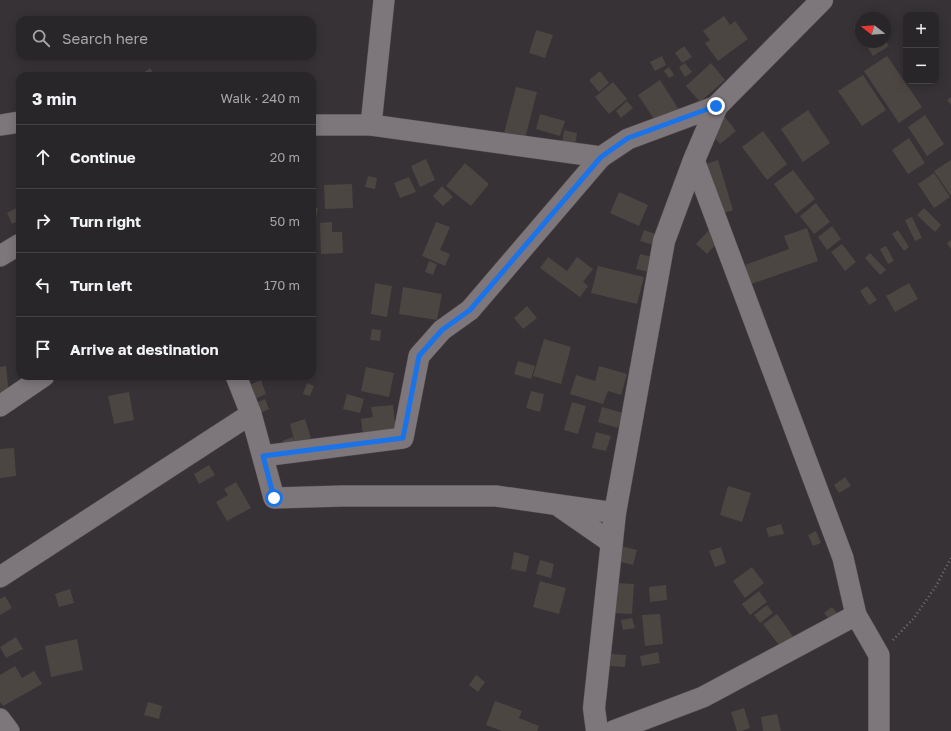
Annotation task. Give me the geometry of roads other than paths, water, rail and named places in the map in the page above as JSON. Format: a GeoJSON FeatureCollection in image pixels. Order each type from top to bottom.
{"type":"FeatureCollection","features":[{"type":"Feature","properties":{"kind":"street"},"geometry":{"type":"LineString","coordinates":[[371,125],[384,0]]}},
{"type":"Feature","properties":{"kind":"street"},"geometry":{"type":"LineString","coordinates":[[597,731],[594,708],[615,513],[664,241],[716,106],[822,0]]}},
{"type":"Feature","properties":{"kind":"street"},"geometry":{"type":"LineString","coordinates":[[263,456],[403,438],[419,356],[442,330],[470,310],[601,157],[628,138],[716,106]]}},
{"type":"Feature","properties":{"kind":"street"},"geometry":{"type":"LineString","coordinates":[[0,125],[16,123]]}},
{"type":"Feature","properties":{"kind":"street"},"geometry":{"type":"LineString","coordinates":[[316,125],[371,125],[601,157]]}},
{"type":"Feature","properties":{"kind":"street"},"geometry":{"type":"LineString","coordinates":[[694,160],[844,558],[856,614],[879,655],[879,731]]}},
{"type":"Feature","properties":{"kind":"street"},"geometry":{"type":"LineString","coordinates":[[0,256],[16,246]]}},
{"type":"Feature","properties":{"kind":"street"},"geometry":{"type":"LineString","coordinates":[[0,406],[38,380]]}},
{"type":"Feature","properties":{"kind":"street"},"geometry":{"type":"LineString","coordinates":[[238,380],[252,414],[274,498],[342,496],[496,496],[615,513]]}},
{"type":"Feature","properties":{"kind":"street"},"geometry":{"type":"LineString","coordinates":[[0,577],[252,414]]}},
{"type":"Feature","properties":{"kind":"street"},"geometry":{"type":"LineString","coordinates":[[556,504],[612,543]]}},
{"type":"Feature","properties":{"kind":"street"},"geometry":{"type":"LineString","coordinates":[[613,731],[704,697],[856,614]]}},
{"type":"Feature","properties":{"kind":"street"},"geometry":{"type":"LineString","coordinates":[[0,719],[9,731]]}}]}
